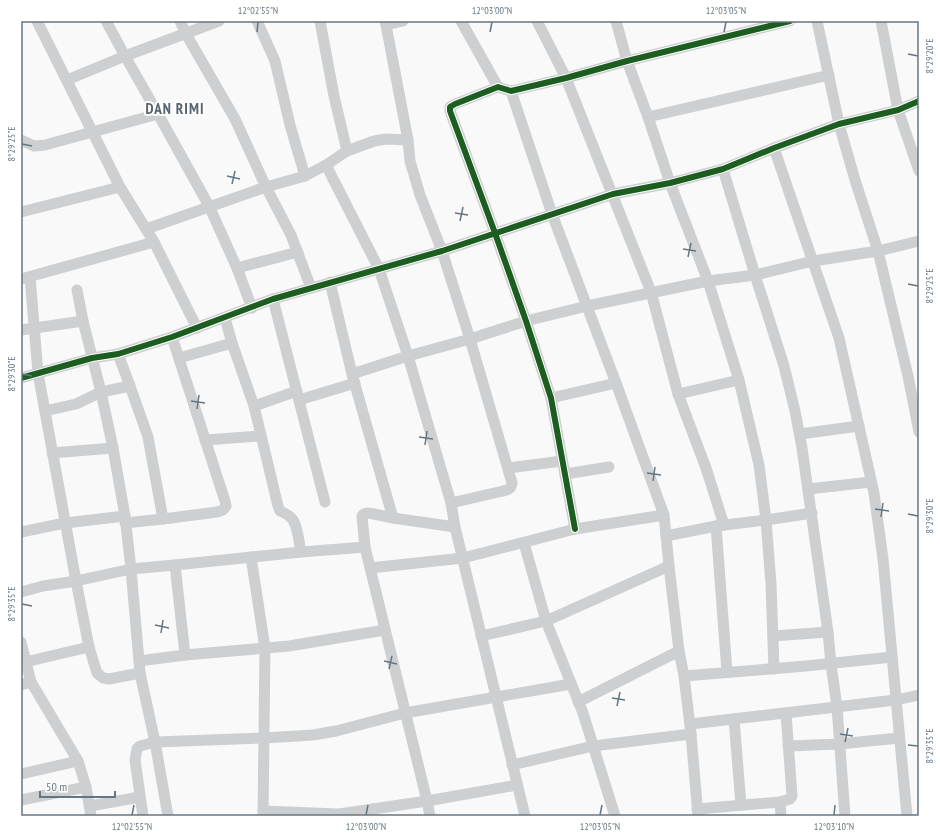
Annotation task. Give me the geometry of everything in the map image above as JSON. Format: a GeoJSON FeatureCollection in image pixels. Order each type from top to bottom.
{"type":"FeatureCollection","features":[{"type":"Feature","properties":{"kind":"street"},"geometry":{"type":"LineString","coordinates":[[37,21],[120,187],[154,242],[197,328]]}},
{"type":"Feature","properties":{"kind":"street"},"geometry":{"type":"LineString","coordinates":[[106,21],[209,206],[237,268],[252,308]]}},
{"type":"Feature","properties":{"kind":"street"},"geometry":{"type":"LineString","coordinates":[[180,21],[235,119],[266,187],[291,235],[311,288]]}},
{"type":"Feature","properties":{"kind":"street"},"geometry":{"type":"LineString","coordinates":[[67,80],[125,56],[218,21]]}},
{"type":"Feature","properties":{"kind":"street"},"geometry":{"type":"LineString","coordinates":[[257,21],[275,60],[290,126],[305,176]]}},
{"type":"Feature","properties":{"kind":"street"},"geometry":{"type":"LineString","coordinates":[[320,21],[334,96],[347,151]]}},
{"type":"Feature","properties":{"kind":"street"},"geometry":{"type":"LineString","coordinates":[[402,21],[385,23],[408,140],[410,161],[420,195],[442,251],[470,339],[512,483],[509,489],[451,503]]}},
{"type":"Feature","properties":{"kind":"street"},"geometry":{"type":"LineString","coordinates":[[461,21],[498,87]]}},
{"type":"Feature","properties":{"kind":"street"},"geometry":{"type":"LineString","coordinates":[[537,21],[566,78],[651,292],[678,394],[706,468],[720,525],[727,672]]}},
{"type":"Feature","properties":{"kind":"street"},"geometry":{"type":"LineString","coordinates":[[616,21],[627,61],[670,183],[708,281],[739,380],[759,465],[766,520],[771,584],[774,669]]}},
{"type":"Feature","properties":{"kind":"street"},"geometry":{"type":"LineString","coordinates":[[575,529],[550,398],[526,321],[450,111],[450,107],[498,87],[511,91],[790,21]]}},
{"type":"Feature","properties":{"kind":"street"},"geometry":{"type":"LineString","coordinates":[[817,21],[839,124],[878,251],[908,376],[919,432]]}},
{"type":"Feature","properties":{"kind":"street"},"geometry":{"type":"LineString","coordinates":[[881,21],[898,110],[919,171]]}},
{"type":"Feature","properties":{"kind":"street"},"geometry":{"type":"LineString","coordinates":[[648,117],[829,76]]}},
{"type":"Feature","properties":{"kind":"street"},"geometry":{"type":"LineString","coordinates":[[511,91],[552,214],[664,515],[679,651],[684,676],[690,729],[697,812],[741,805],[780,802],[790,799],[792,796],[786,713]]}},
{"type":"Feature","properties":{"kind":"street"},"geometry":{"type":"LineString","coordinates":[[21,378],[92,358],[118,354],[172,338],[273,299],[442,251],[613,194],[670,183],[723,169],[839,124],[898,110],[919,100]]}},
{"type":"Feature","properties":{"kind":"street"},"geometry":{"type":"LineString","coordinates":[[21,140],[34,146],[45,145],[158,114]]}},
{"type":"Feature","properties":{"kind":"street"},"geometry":{"type":"LineString","coordinates":[[146,229],[266,187],[305,176],[326,165],[347,151],[374,141],[395,139],[408,140]]}},
{"type":"Feature","properties":{"kind":"street"},"geometry":{"type":"LineString","coordinates":[[774,148],[814,261],[839,338],[874,493],[880,537],[907,816]]}},
{"type":"Feature","properties":{"kind":"street"},"geometry":{"type":"LineString","coordinates":[[326,165],[380,269],[408,356],[451,503],[455,527],[525,816]]}},
{"type":"Feature","properties":{"kind":"street"},"geometry":{"type":"LineString","coordinates":[[723,169],[784,366],[800,434],[828,632],[845,816]]}},
{"type":"Feature","properties":{"kind":"street"},"geometry":{"type":"LineString","coordinates":[[21,212],[120,187]]}},
{"type":"Feature","properties":{"kind":"street"},"geometry":{"type":"LineString","coordinates":[[254,406],[353,379],[408,356],[470,339],[526,321],[651,292],[708,281],[755,275],[814,261],[878,251],[919,241]]}},
{"type":"Feature","properties":{"kind":"street"},"geometry":{"type":"LineString","coordinates":[[140,673],[109,679],[103,678],[96,673],[89,647],[76,581],[38,374],[34,328],[26,278],[154,242]]}},
{"type":"Feature","properties":{"kind":"street"},"geometry":{"type":"LineString","coordinates":[[237,268],[298,252]]}},
{"type":"Feature","properties":{"kind":"street"},"geometry":{"type":"LineString","coordinates":[[330,282],[353,379],[393,518]]}},
{"type":"Feature","properties":{"kind":"street"},"geometry":{"type":"LineString","coordinates":[[76,290],[113,448],[125,519],[140,673],[155,742],[168,816]]}},
{"type":"Feature","properties":{"kind":"street"},"geometry":{"type":"LineString","coordinates":[[273,299],[325,502]]}},
{"type":"Feature","properties":{"kind":"street"},"geometry":{"type":"LineString","coordinates":[[225,318],[254,406],[278,506],[280,511],[293,520],[301,552]]}},
{"type":"Feature","properties":{"kind":"street"},"geometry":{"type":"LineString","coordinates":[[21,330],[83,321]]}},
{"type":"Feature","properties":{"kind":"street"},"geometry":{"type":"LineString","coordinates":[[21,532],[65,523],[125,519],[163,519],[223,510],[226,506],[225,501],[172,338]]}},
{"type":"Feature","properties":{"kind":"street"},"geometry":{"type":"LineString","coordinates":[[179,358],[232,343]]}},
{"type":"Feature","properties":{"kind":"street"},"geometry":{"type":"LineString","coordinates":[[118,354],[148,436],[163,519]]}},
{"type":"Feature","properties":{"kind":"street"},"geometry":{"type":"LineString","coordinates":[[678,394],[739,380]]}},
{"type":"Feature","properties":{"kind":"street"},"geometry":{"type":"LineString","coordinates":[[550,398],[616,383]]}},
{"type":"Feature","properties":{"kind":"street"},"geometry":{"type":"LineString","coordinates":[[45,410],[76,404],[101,392],[130,386]]}},
{"type":"Feature","properties":{"kind":"street"},"geometry":{"type":"LineString","coordinates":[[800,434],[859,426]]}},
{"type":"Feature","properties":{"kind":"street"},"geometry":{"type":"LineString","coordinates":[[205,440],[261,436]]}},
{"type":"Feature","properties":{"kind":"street"},"geometry":{"type":"LineString","coordinates":[[52,453],[113,448]]}},
{"type":"Feature","properties":{"kind":"street"},"geometry":{"type":"LineString","coordinates":[[508,468],[562,461]]}},
{"type":"Feature","properties":{"kind":"street"},"geometry":{"type":"LineString","coordinates":[[565,474],[608,467]]}},
{"type":"Feature","properties":{"kind":"street"},"geometry":{"type":"LineString","coordinates":[[808,489],[871,482]]}},
{"type":"Feature","properties":{"kind":"street"},"geometry":{"type":"LineString","coordinates":[[666,536],[720,525],[812,513]]}},
{"type":"Feature","properties":{"kind":"street"},"geometry":{"type":"LineString","coordinates":[[430,816],[365,547],[362,516],[364,514],[374,514],[455,527]]}},
{"type":"Feature","properties":{"kind":"street"},"geometry":{"type":"LineString","coordinates":[[370,568],[463,558],[575,529],[664,515]]}},
{"type":"Feature","properties":{"kind":"street"},"geometry":{"type":"LineString","coordinates":[[524,543],[546,621],[578,702],[615,816]]}},
{"type":"Feature","properties":{"kind":"street"},"geometry":{"type":"LineString","coordinates":[[21,592],[43,586],[76,581],[131,569],[365,547]]}},
{"type":"Feature","properties":{"kind":"street"},"geometry":{"type":"LineString","coordinates":[[252,557],[265,648],[263,814],[339,815],[427,802],[517,785]]}},
{"type":"Feature","properties":{"kind":"street"},"geometry":{"type":"LineString","coordinates":[[175,565],[185,655]]}},
{"type":"Feature","properties":{"kind":"street"},"geometry":{"type":"LineString","coordinates":[[482,636],[546,621],[669,566]]}},
{"type":"Feature","properties":{"kind":"street"},"geometry":{"type":"LineString","coordinates":[[139,661],[185,655],[289,646],[385,630]]}},
{"type":"Feature","properties":{"kind":"street"},"geometry":{"type":"LineString","coordinates":[[773,636],[828,632]]}},
{"type":"Feature","properties":{"kind":"street"},"geometry":{"type":"LineString","coordinates":[[21,642],[26,684],[78,761],[86,786],[90,811],[140,797]]}},
{"type":"Feature","properties":{"kind":"street"},"geometry":{"type":"LineString","coordinates":[[24,662],[89,647]]}},
{"type":"Feature","properties":{"kind":"street"},"geometry":{"type":"LineString","coordinates":[[578,702],[679,651]]}},
{"type":"Feature","properties":{"kind":"street"},"geometry":{"type":"LineString","coordinates":[[684,676],[831,664],[892,657]]}},
{"type":"Feature","properties":{"kind":"street"},"geometry":{"type":"LineString","coordinates":[[143,816],[135,760],[137,749],[140,746],[155,742],[314,735],[336,731],[405,713],[571,684]]}},
{"type":"Feature","properties":{"kind":"street"},"geometry":{"type":"LineString","coordinates":[[512,765],[593,746],[690,729],[734,719],[896,700],[919,695]]}},
{"type":"Feature","properties":{"kind":"street"},"geometry":{"type":"LineString","coordinates":[[734,719],[741,805]]}},
{"type":"Feature","properties":{"kind":"street"},"geometry":{"type":"LineString","coordinates":[[788,746],[839,744],[899,738]]}},
{"type":"Feature","properties":{"kind":"street"},"geometry":{"type":"LineString","coordinates":[[21,774],[78,761]]}},
{"type":"Feature","properties":{"kind":"street"},"geometry":{"type":"LineString","coordinates":[[21,800],[86,786]]}},
{"type":"Feature","properties":{"kind":"street"},"geometry":{"type":"LineString","coordinates":[[780,802],[781,816]]}},
{"type":"Feature","properties":{"kind":"cycle path"},"geometry":{"type":"LineString","coordinates":[[575,529],[551,398],[526,321],[450,111],[450,107],[498,87],[511,91],[790,21]]}},
{"type":"Feature","properties":{"kind":"cycle path"},"geometry":{"type":"LineString","coordinates":[[21,378],[92,358],[118,354],[172,337],[273,299],[442,251],[613,194],[670,183],[723,169],[839,124],[898,110],[919,101]]}},
{"type":"Feature","properties":{"kind":"district","name":"DAN RIMI"},"geometry":{"type":"Point","coordinates":[175,109]}}]}
